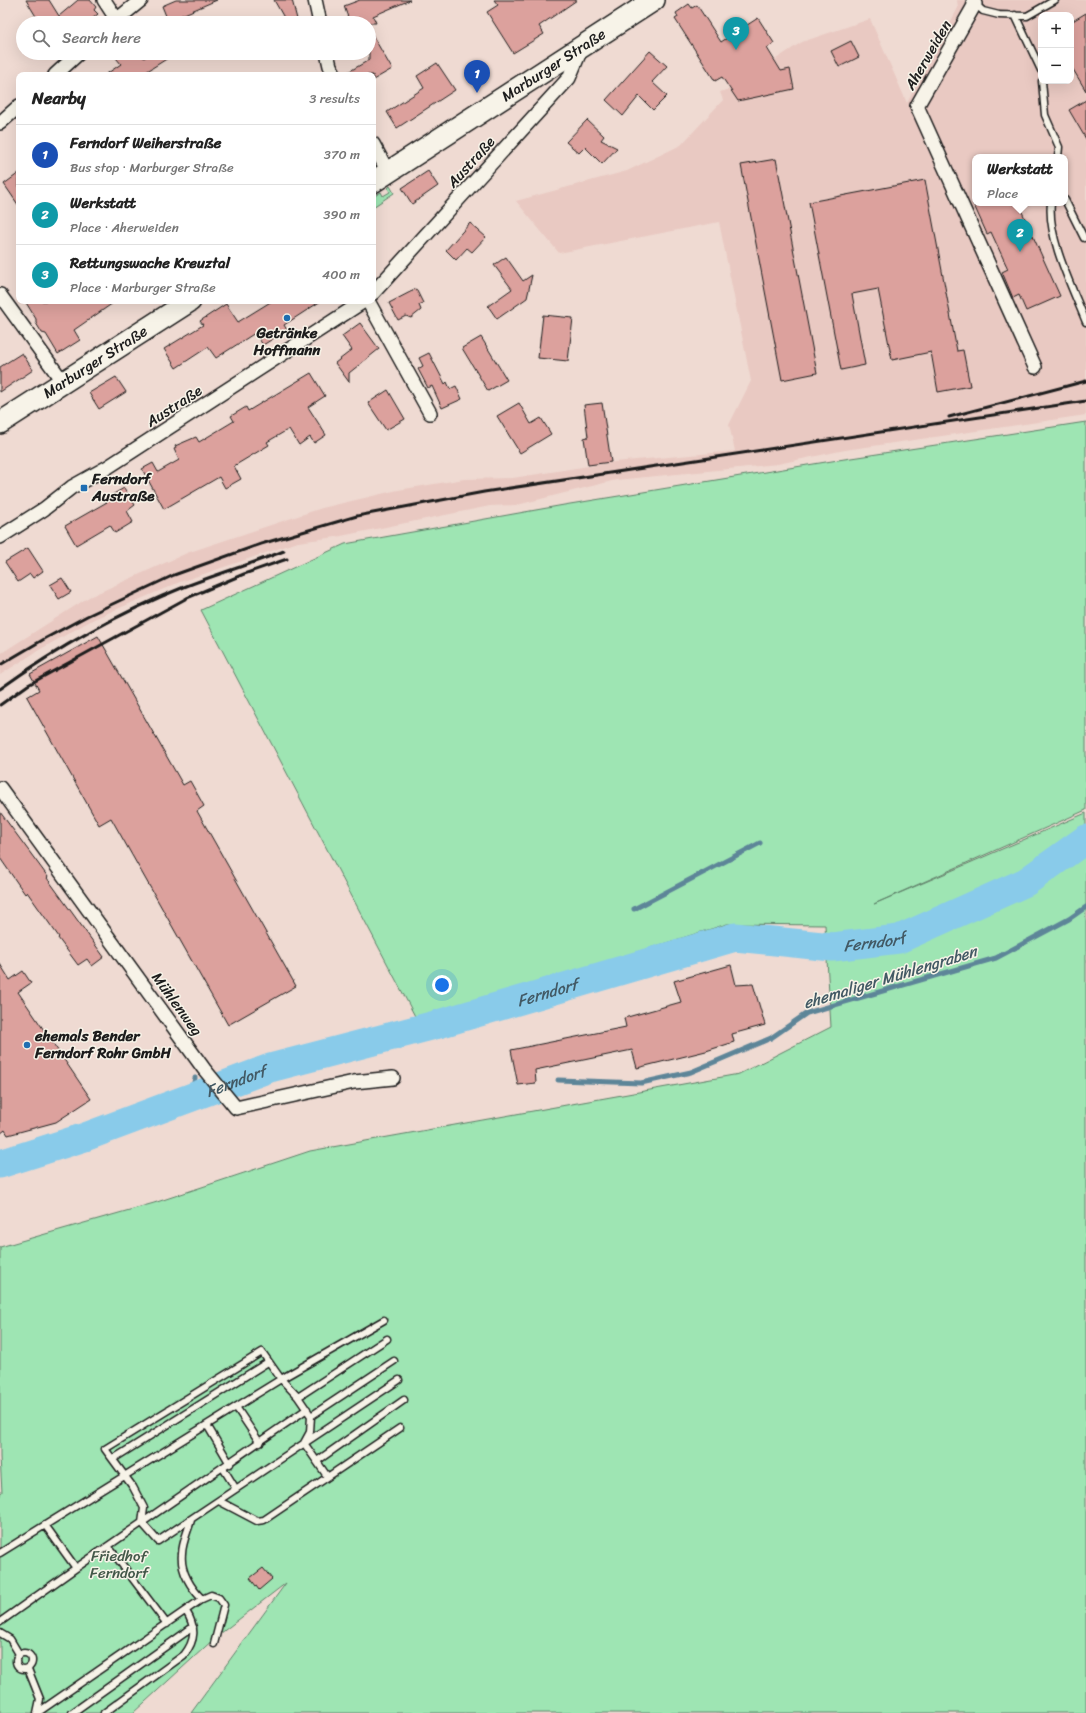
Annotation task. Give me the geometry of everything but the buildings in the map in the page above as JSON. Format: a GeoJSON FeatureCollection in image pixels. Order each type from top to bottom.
{"type":"FeatureCollection","features":[{"type":"Feature","properties":{"kind":"main road","name":"Marburger Straße"},"geometry":{"type":"LineString","coordinates":[[381,177],[654,0]]}},
{"type":"Feature","properties":{"kind":"main road","name":"Marburger Straße"},"geometry":{"type":"LineString","coordinates":[[0,423],[185,304]]}},
{"type":"Feature","properties":{"kind":"street"},"geometry":{"type":"LineString","coordinates":[[104,0],[112,16]]}},
{"type":"Feature","properties":{"kind":"street"},"geometry":{"type":"LineString","coordinates":[[121,16],[141,0]]}},
{"type":"Feature","properties":{"kind":"street"},"geometry":{"type":"LineString","coordinates":[[315,0],[318,16]]}},
{"type":"Feature","properties":{"kind":"street","name":"Aherweiden"},"geometry":{"type":"LineString","coordinates":[[974,2],[917,106],[1035,367]]}},
{"type":"Feature","properties":{"kind":"street","name":"Austraße"},"geometry":{"type":"LineString","coordinates":[[376,290],[569,78],[578,60],[582,47]]}},
{"type":"Feature","properties":{"kind":"street"},"geometry":{"type":"LineString","coordinates":[[58,72],[72,60]]}},
{"type":"Feature","properties":{"kind":"street"},"geometry":{"type":"LineString","coordinates":[[329,60],[333,72]]}},
{"type":"Feature","properties":{"kind":"street"},"geometry":{"type":"LineString","coordinates":[[0,123],[16,109]]}},
{"type":"Feature","properties":{"kind":"street"},"geometry":{"type":"LineString","coordinates":[[376,156],[381,177]]}},
{"type":"Feature","properties":{"kind":"street"},"geometry":{"type":"LineString","coordinates":[[0,295],[63,382]]}},
{"type":"Feature","properties":{"kind":"street","name":"Austraße"},"geometry":{"type":"LineString","coordinates":[[0,537],[44,509],[72,487],[115,463],[359,304]]}},
{"type":"Feature","properties":{"kind":"street"},"geometry":{"type":"LineString","coordinates":[[370,304],[430,413]]}},
{"type":"Feature","properties":{"kind":"street","name":"Mühlenweg"},"geometry":{"type":"LineString","coordinates":[[0,788],[204,1069],[236,1108],[354,1082],[393,1078]]}},
{"type":"Feature","properties":{"kind":"lane"},"geometry":{"type":"LineString","coordinates":[[974,2],[983,11],[1015,16],[1027,16],[1055,0]]}},
{"type":"Feature","properties":{"kind":"lane"},"geometry":{"type":"LineString","coordinates":[[1015,16],[1038,64]]}},
{"type":"Feature","properties":{"kind":"lane"},"geometry":{"type":"LineString","coordinates":[[1042,84],[1045,115],[1059,147],[1058,154]]}},
{"type":"Feature","properties":{"kind":"lane"},"geometry":{"type":"LineString","coordinates":[[1051,206],[1050,215],[1058,251],[1086,322]]}},
{"type":"Feature","properties":{"kind":"lane"},"geometry":{"type":"LineString","coordinates":[[1068,206],[1084,238]]}},
{"type":"Feature","properties":{"kind":"lane"},"geometry":{"type":"LineString","coordinates":[[0,1553],[281,1379],[384,1320]]}},
{"type":"Feature","properties":{"kind":"lane"},"geometry":{"type":"LineString","coordinates":[[298,1397],[387,1339]]}},
{"type":"Feature","properties":{"kind":"lane"},"geometry":{"type":"LineString","coordinates":[[304,1443],[310,1432],[311,1416],[308,1409],[281,1379],[262,1352],[105,1449],[144,1508],[142,1523],[158,1541],[399,1380]]}},
{"type":"Feature","properties":{"kind":"lane"},"geometry":{"type":"LineString","coordinates":[[113,1459],[268,1362]]}},
{"type":"Feature","properties":{"kind":"lane"},"geometry":{"type":"LineString","coordinates":[[311,1416],[394,1362]]}},
{"type":"Feature","properties":{"kind":"lane"},"geometry":{"type":"LineString","coordinates":[[317,1461],[404,1400]]}},
{"type":"Feature","properties":{"kind":"lane"},"geometry":{"type":"LineString","coordinates":[[236,1407],[260,1443]]}},
{"type":"Feature","properties":{"kind":"lane"},"geometry":{"type":"LineString","coordinates":[[0,1622],[308,1409]]}},
{"type":"Feature","properties":{"kind":"lane"},"geometry":{"type":"LineString","coordinates":[[207,1425],[230,1464]]}},
{"type":"Feature","properties":{"kind":"lane"},"geometry":{"type":"LineString","coordinates":[[219,1501],[257,1521],[264,1520],[400,1428]]}},
{"type":"Feature","properties":{"kind":"lane"},"geometry":{"type":"LineString","coordinates":[[304,1443],[327,1476]]}},
{"type":"Feature","properties":{"kind":"lane"},"geometry":{"type":"LineString","coordinates":[[223,1468],[236,1489]]}},
{"type":"Feature","properties":{"kind":"lane"},"geometry":{"type":"LineString","coordinates":[[191,1520],[182,1554],[184,1572],[195,1592],[202,1599]]}},
{"type":"Feature","properties":{"kind":"lane"},"geometry":{"type":"LineString","coordinates":[[45,1526],[76,1568]]}},
{"type":"Feature","properties":{"kind":"lane"},"geometry":{"type":"LineString","coordinates":[[108,1546],[167,1624]]}},
{"type":"Feature","properties":{"kind":"lane"},"geometry":{"type":"LineString","coordinates":[[37,1713],[202,1599],[212,1595],[219,1598],[224,1605],[214,1644]]}},
{"type":"Feature","properties":{"kind":"lane"},"geometry":{"type":"LineString","coordinates":[[104,1713],[184,1655],[192,1642],[193,1627],[191,1619],[186,1611]]}},
{"type":"Feature","properties":{"kind":"lane"},"geometry":{"type":"LineString","coordinates":[[72,1713],[193,1627]]}},
{"type":"Feature","properties":{"kind":"lane"},"geometry":{"type":"LineString","coordinates":[[0,1633],[10,1639],[20,1654]]}},
{"type":"Feature","properties":{"kind":"lane"},"geometry":{"type":"LineString","coordinates":[[26,1653],[31,1657],[32,1663],[28,1669],[22,1670],[17,1666],[16,1660],[20,1654],[26,1653]]}},
{"type":"Feature","properties":{"kind":"lane"},"geometry":{"type":"LineString","coordinates":[[28,1669],[40,1699],[37,1713]]}},
{"type":"Feature","properties":{"kind":"shaded area"},"geometry":{"type":"Polygon","coordinates":[[[957,0],[1086,0],[1086,415],[845,450],[778,464],[616,480],[517,505],[490,506],[336,537],[298,542],[180,582],[94,619],[39,650],[0,675],[0,654],[89,597],[187,553],[322,508],[398,490],[464,479],[513,478],[614,462],[735,451],[729,425],[751,381],[719,222],[559,253],[516,201],[627,171],[681,145],[723,100],[720,92],[730,89],[802,42],[870,19],[907,103],[958,8],[957,0]]]}},
{"type":"Feature","properties":{"kind":"green space"},"geometry":{"type":"Polygon","coordinates":[[[390,186],[394,193],[376,205],[376,195],[381,192],[383,196],[390,192],[388,188],[390,186]]]}},
{"type":"Feature","properties":{"kind":"green space","name":"Friedhof Ferndorf"},"geometry":{"type":"Polygon","coordinates":[[[1086,422],[1086,810],[874,904],[1086,813],[1086,1713],[191,1713],[286,1583],[216,1637],[133,1713],[0,1713],[0,1494],[2,1492],[0,1457],[0,1247],[154,1203],[310,1151],[739,1074],[831,1027],[825,925],[727,924],[417,1020],[201,610],[345,544],[564,505],[838,460],[1086,422]]]}},
{"type":"Feature","properties":{"kind":"waterway","name":"Ferndorf"},"geometry":{"type":"LineString","coordinates":[[0,1164],[85,1137],[270,1068],[435,1025],[735,937],[832,947],[899,939],[1026,882],[1086,839]]}},
{"type":"Feature","properties":{"kind":"waterway"},"geometry":{"type":"LineString","coordinates":[[634,909],[760,843]]}},
{"type":"Feature","properties":{"kind":"waterway","name":"ehemaliger Mühlengraben"},"geometry":{"type":"LineString","coordinates":[[558,1080],[641,1083],[691,1072],[771,1038],[807,1013],[996,958],[1069,919],[1086,907]]}},
{"type":"Feature","properties":{"kind":"waterway"},"geometry":{"type":"LineString","coordinates":[[190,1098],[195,1078]]}},
{"type":"Feature","properties":{"kind":"railway"},"geometry":{"type":"LineString","coordinates":[[949,417],[1086,381]]}},
{"type":"Feature","properties":{"kind":"railway"},"geometry":{"type":"LineString","coordinates":[[0,665],[87,616],[174,575],[261,544],[357,516],[484,492],[1086,401]]}},
{"type":"Feature","properties":{"kind":"railway"},"geometry":{"type":"LineString","coordinates":[[0,689],[44,659],[89,632],[136,608],[184,587],[284,551]]}},
{"type":"Feature","properties":{"kind":"railway"},"geometry":{"type":"LineString","coordinates":[[0,705],[28,685],[187,598],[244,574],[287,559]]}},
{"type":"Feature","properties":{"kind":"place","name":"Rettungswache Kreuztal"},"geometry":{"type":"Point","coordinates":[736,50]}},
{"type":"Feature","properties":{"kind":"place","name":"Ferndorf Weiherstraße"},"geometry":{"type":"Point","coordinates":[477,93]}},
{"type":"Feature","properties":{"kind":"place","name":"Werkstatt"},"geometry":{"type":"Point","coordinates":[1020,252]}},
{"type":"Feature","properties":{"kind":"place","name":"Getränke Hoffmann"},"geometry":{"type":"Point","coordinates":[287,318]}},
{"type":"Feature","properties":{"kind":"place","name":"Ferndorf Austraße"},"geometry":{"type":"Point","coordinates":[84,488]}},
{"type":"Feature","properties":{"kind":"place","name":"ehemals Bender Ferndorf Rohr GmbH"},"geometry":{"type":"Point","coordinates":[27,1045]}}]}
